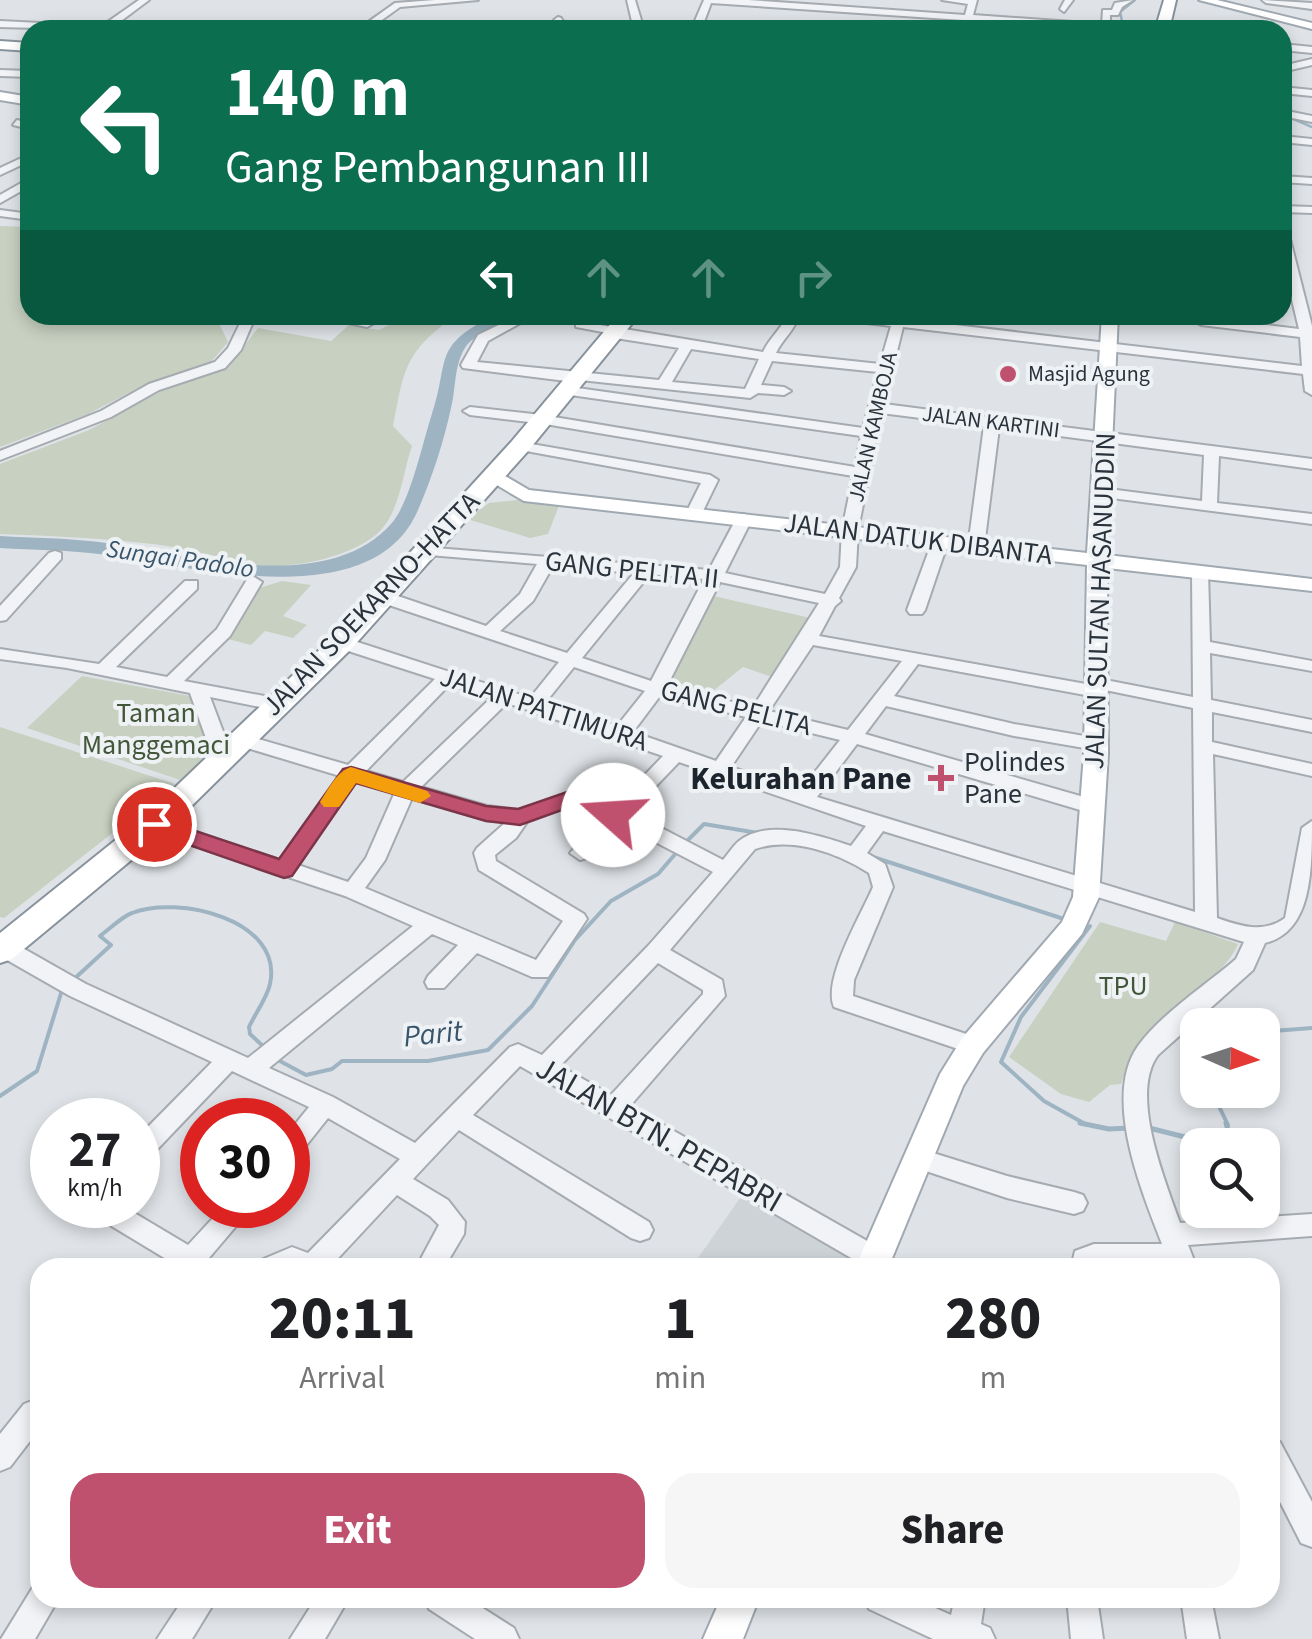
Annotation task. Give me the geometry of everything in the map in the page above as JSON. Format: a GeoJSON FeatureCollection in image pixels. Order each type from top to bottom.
{"type":"FeatureCollection","features":[{"type":"Feature","properties":{"kind":"highway","name":"JALAN SOEKARNO-HATTA"},"geometry":{"type":"LineString","coordinates":[[2,949],[154,824],[274,704],[342,643],[472,501],[620,326]]}},
{"type":"Feature","properties":{"kind":"main road"},"geometry":{"type":"LineString","coordinates":[[1204,0],[1226,2],[1290,20]]}},
{"type":"Feature","properties":{"kind":"main road","name":"JALAN SULTAN HASANUDDIN"},"geometry":{"type":"LineString","coordinates":[[874,1258],[950,1082],[973,1045],[1073,927],[1088,887],[1096,744],[1097,560],[1110,325]]}},
{"type":"Feature","properties":{"kind":"main road","name":"JALAN DATUK DIBANTA"},"geometry":{"type":"LineString","coordinates":[[492,477],[524,495]]}},
{"type":"Feature","properties":{"kind":"main road","name":"JALAN DATUK DIBANTA"},"geometry":{"type":"LineString","coordinates":[[472,501],[524,495],[1312,585]]}},
{"type":"Feature","properties":{"kind":"main road"},"geometry":{"type":"LineString","coordinates":[[723,1639],[736,1608]]}},
{"type":"Feature","properties":{"kind":"street"},"geometry":{"type":"LineString","coordinates":[[120,20],[148,0]]}},
{"type":"Feature","properties":{"kind":"street"},"geometry":{"type":"LineString","coordinates":[[376,20],[401,2],[474,0]]}},
{"type":"Feature","properties":{"kind":"street"},"geometry":{"type":"LineString","coordinates":[[710,0],[848,4],[888,11],[1009,20]]}},
{"type":"Feature","properties":{"kind":"street"},"geometry":{"type":"LineString","coordinates":[[885,20],[892,0]]}},
{"type":"Feature","properties":{"kind":"street"},"geometry":{"type":"LineString","coordinates":[[924,20],[933,0]]}},
{"type":"Feature","properties":{"kind":"street"},"geometry":{"type":"LineString","coordinates":[[946,0],[986,4]]}},
{"type":"Feature","properties":{"kind":"street"},"geometry":{"type":"LineString","coordinates":[[1105,20],[1103,12],[1115,13],[1118,5],[1129,0]]}},
{"type":"Feature","properties":{"kind":"street"},"geometry":{"type":"LineString","coordinates":[[1266,0],[1312,6]]}},
{"type":"Feature","properties":{"kind":"street"},"geometry":{"type":"LineString","coordinates":[[968,20],[972,1]]}},
{"type":"Feature","properties":{"kind":"street"},"geometry":{"type":"LineString","coordinates":[[1048,8],[1066,5],[1082,10]]}},
{"type":"Feature","properties":{"kind":"street"},"geometry":{"type":"LineString","coordinates":[[1292,296],[1308,329],[1312,390]]}},
{"type":"Feature","properties":{"kind":"street"},"geometry":{"type":"LineString","coordinates":[[0,456],[106,414],[154,388],[220,365],[234,350],[245,325]]}},
{"type":"Feature","properties":{"kind":"street"},"geometry":{"type":"LineString","coordinates":[[509,325],[483,338],[468,366],[869,434]]}},
{"type":"Feature","properties":{"kind":"street"},"geometry":{"type":"LineString","coordinates":[[571,381],[750,394],[779,333],[788,330],[790,325]]}},
{"type":"Feature","properties":{"kind":"street","name":"JALAN KAMBOJA"},"geometry":{"type":"LineString","coordinates":[[719,770],[833,601],[848,567],[850,530],[869,434],[897,325]]}},
{"type":"Feature","properties":{"kind":"street"},"geometry":{"type":"LineString","coordinates":[[933,325],[1311,371]]}},
{"type":"Feature","properties":{"kind":"street"},"geometry":{"type":"LineString","coordinates":[[987,325],[987,333]]}},
{"type":"Feature","properties":{"kind":"street"},"geometry":{"type":"LineString","coordinates":[[1192,356],[1200,325]]}},
{"type":"Feature","properties":{"kind":"street"},"geometry":{"type":"LineString","coordinates":[[1269,325],[1308,329]]}},
{"type":"Feature","properties":{"kind":"street"},"geometry":{"type":"LineString","coordinates":[[620,326],[687,346],[884,368]]}},
{"type":"Feature","properties":{"kind":"street"},"geometry":{"type":"LineString","coordinates":[[664,385],[687,346]]}},
{"type":"Feature","properties":{"kind":"street"},"geometry":{"type":"LineString","coordinates":[[752,388],[784,392]]}},
{"type":"Feature","properties":{"kind":"street","name":"JALAN KARTINI"},"geometry":{"type":"LineString","coordinates":[[878,408],[1312,464]]}},
{"type":"Feature","properties":{"kind":"street"},"geometry":{"type":"LineString","coordinates":[[470,412],[541,420],[862,473]]}},
{"type":"Feature","properties":{"kind":"street"},"geometry":{"type":"LineString","coordinates":[[976,547],[992,422]]}},
{"type":"Feature","properties":{"kind":"street"},"geometry":{"type":"LineString","coordinates":[[520,446],[710,480],[694,513]]}},
{"type":"Feature","properties":{"kind":"street"},"geometry":{"type":"LineString","coordinates":[[1209,507],[1212,450]]}},
{"type":"Feature","properties":{"kind":"street"},"geometry":{"type":"LineString","coordinates":[[1100,493],[1312,519]]}},
{"type":"Feature","properties":{"kind":"street"},"geometry":{"type":"LineString","coordinates":[[621,734],[656,689],[744,519]]}},
{"type":"Feature","properties":{"kind":"street"},"geometry":{"type":"LineString","coordinates":[[916,610],[940,542]]}},
{"type":"Feature","properties":{"kind":"street","name":"GANG PELITA II"},"geometry":{"type":"LineString","coordinates":[[429,550],[713,576],[833,601]]}},
{"type":"Feature","properties":{"kind":"street"},"geometry":{"type":"LineString","coordinates":[[0,616],[55,556]]}},
{"type":"Feature","properties":{"kind":"street"},"geometry":{"type":"LineString","coordinates":[[489,632],[527,597],[547,562]]}},
{"type":"Feature","properties":{"kind":"street"},"geometry":{"type":"LineString","coordinates":[[533,706],[646,569]]}},
{"type":"Feature","properties":{"kind":"street"},"geometry":{"type":"LineString","coordinates":[[1200,572],[1206,922]]}},
{"type":"Feature","properties":{"kind":"street"},"geometry":{"type":"LineString","coordinates":[[171,683],[224,632],[254,582]]}},
{"type":"Feature","properties":{"kind":"street"},"geometry":{"type":"LineString","coordinates":[[103,670],[191,585]]}},
{"type":"Feature","properties":{"kind":"street","name":"GANG PELITA"},"geometry":{"type":"LineString","coordinates":[[382,597],[656,689],[853,737],[1094,807]]}},
{"type":"Feature","properties":{"kind":"street"},"geometry":{"type":"LineString","coordinates":[[808,640],[911,661],[1204,703],[1312,726]]}},
{"type":"Feature","properties":{"kind":"street","name":"JALAN PATTIMURA"},"geometry":{"type":"LineString","coordinates":[[342,643],[621,734],[804,800],[1257,936]]}},
{"type":"Feature","properties":{"kind":"street"},"geometry":{"type":"LineString","coordinates":[[1203,646],[1312,666]]}},
{"type":"Feature","properties":{"kind":"street"},"geometry":{"type":"LineString","coordinates":[[0,654],[274,704]]}},
{"type":"Feature","properties":{"kind":"street"},"geometry":{"type":"LineString","coordinates":[[804,800],[911,661]]}},
{"type":"Feature","properties":{"kind":"street"},"geometry":{"type":"LineString","coordinates":[[284,870],[351,774],[447,677]]}},
{"type":"Feature","properties":{"kind":"street"},"geometry":{"type":"LineString","coordinates":[[198,689],[232,749],[351,774],[455,806],[520,817],[570,799],[613,815]]}},
{"type":"Feature","properties":{"kind":"street"},"geometry":{"type":"LineString","coordinates":[[352,892],[375,860],[405,791],[503,696]]}},
{"type":"Feature","properties":{"kind":"street"},"geometry":{"type":"LineString","coordinates":[[882,699],[1014,730],[1096,744]]}},
{"type":"Feature","properties":{"kind":"street"},"geometry":{"type":"LineString","coordinates":[[1204,746],[1312,770]]}},
{"type":"Feature","properties":{"kind":"street"},"geometry":{"type":"LineString","coordinates":[[580,853],[676,754]]}},
{"type":"Feature","properties":{"kind":"street"},"geometry":{"type":"LineString","coordinates":[[154,824],[352,892],[540,971],[576,920],[489,868],[484,853],[509,833],[520,817]]}},
{"type":"Feature","properties":{"kind":"street"},"geometry":{"type":"LineString","coordinates":[[857,853],[878,822]]}},
{"type":"Feature","properties":{"kind":"street"},"geometry":{"type":"LineString","coordinates":[[642,826],[726,870]]}},
{"type":"Feature","properties":{"kind":"street"},"geometry":{"type":"LineString","coordinates":[[1178,1253],[1140,1126],[1136,1085],[1148,1049],[1245,964],[1257,936],[1291,926],[1298,917],[1309,876],[1312,828]]}},
{"type":"Feature","properties":{"kind":"street"},"geometry":{"type":"LineString","coordinates":[[544,1068],[656,952],[748,844],[760,839],[808,838],[857,853],[878,869],[883,887],[842,980],[842,1001],[973,1045]]}},
{"type":"Feature","properties":{"kind":"street"},"geometry":{"type":"LineString","coordinates":[[160,1135],[429,924]]}},
{"type":"Feature","properties":{"kind":"street"},"geometry":{"type":"LineString","coordinates":[[436,982],[473,942]]}},
{"type":"Feature","properties":{"kind":"street"},"geometry":{"type":"LineString","coordinates":[[2,949],[69,985],[255,1059],[416,1156]]}},
{"type":"Feature","properties":{"kind":"street"},"geometry":{"type":"LineString","coordinates":[[614,1107],[714,996],[714,986],[706,978],[656,952]]}},
{"type":"Feature","properties":{"kind":"street","name":"JALAN BTN. PEPABRI"},"geometry":{"type":"LineString","coordinates":[[320,1258],[518,1053],[864,1258]]}},
{"type":"Feature","properties":{"kind":"street"},"geometry":{"type":"LineString","coordinates":[[310,1123],[325,1104]]}},
{"type":"Feature","properties":{"kind":"street"},"geometry":{"type":"LineString","coordinates":[[457,1117],[640,1230]]}},
{"type":"Feature","properties":{"kind":"street"},"geometry":{"type":"LineString","coordinates":[[918,1158],[1074,1203]]}},
{"type":"Feature","properties":{"kind":"street"},"geometry":{"type":"LineString","coordinates":[[394,1180],[439,1208],[452,1222],[451,1234],[435,1258]]}},
{"type":"Feature","properties":{"kind":"street"},"geometry":{"type":"LineString","coordinates":[[1087,1258],[1178,1253],[1312,1225]]}},
{"type":"Feature","properties":{"kind":"street"},"geometry":{"type":"LineString","coordinates":[[137,1228],[187,1258]]}},
{"type":"Feature","properties":{"kind":"street"},"geometry":{"type":"LineString","coordinates":[[201,1258],[224,1228]]}},
{"type":"Feature","properties":{"kind":"street"},"geometry":{"type":"LineString","coordinates":[[0,1457],[30,1419]]}},
{"type":"Feature","properties":{"kind":"street"},"geometry":{"type":"LineString","coordinates":[[1280,1471],[1312,1532]]}},
{"type":"Feature","properties":{"kind":"street"},"geometry":{"type":"LineString","coordinates":[[16,1639],[37,1608]]}},
{"type":"Feature","properties":{"kind":"street"},"geometry":{"type":"LineString","coordinates":[[182,1636],[197,1608]]}},
{"type":"Feature","properties":{"kind":"street"},"geometry":{"type":"LineString","coordinates":[[306,1639],[327,1608]]}},
{"type":"Feature","properties":{"kind":"street"},"geometry":{"type":"LineString","coordinates":[[455,1608],[503,1639]]}},
{"type":"Feature","properties":{"kind":"street"},"geometry":{"type":"LineString","coordinates":[[902,1608],[968,1638],[970,1608]]}},
{"type":"Feature","properties":{"kind":"street"},"geometry":{"type":"LineString","coordinates":[[1083,1608],[1087,1639]]}},
{"type":"Feature","properties":{"kind":"street"},"geometry":{"type":"LineString","coordinates":[[1198,1608],[1203,1639]]}},
{"type":"Feature","properties":{"kind":"shaded area"},"geometry":{"type":"Polygon","coordinates":[[[745,1191],[862,1258],[698,1258],[745,1191]]]}},
{"type":"Feature","properties":{"kind":"green space"},"geometry":{"type":"Polygon","coordinates":[[[0,226],[20,227],[20,325],[220,325],[228,342],[211,362],[144,385],[88,414],[0,447],[0,226]]]}},
{"type":"Feature","properties":{"kind":"green space"},"geometry":{"type":"Polygon","coordinates":[[[349,325],[379,330],[389,325],[443,325],[413,356],[403,379],[393,426],[412,446],[392,513],[380,531],[355,548],[305,563],[272,566],[153,544],[0,534],[0,464],[89,430],[160,392],[228,367],[258,328],[331,341],[349,325]]]}},
{"type":"Feature","properties":{"kind":"green space"},"geometry":{"type":"Polygon","coordinates":[[[489,503],[560,503],[548,534],[530,538],[467,519],[489,503]]]}},
{"type":"Feature","properties":{"kind":"green space"},"geometry":{"type":"Polygon","coordinates":[[[282,581],[311,585],[283,616],[307,625],[293,638],[265,631],[251,645],[224,638],[252,590],[282,581]]]}},
{"type":"Feature","properties":{"kind":"green space"},"geometry":{"type":"Polygon","coordinates":[[[709,595],[815,619],[778,679],[743,667],[708,695],[666,687],[709,595]]]}},
{"type":"Feature","properties":{"kind":"green space","name":"Taman Manggemaci"},"geometry":{"type":"Polygon","coordinates":[[[82,676],[190,696],[212,751],[180,780],[27,728],[82,676]]]}},
{"type":"Feature","properties":{"kind":"green space"},"geometry":{"type":"Polygon","coordinates":[[[0,727],[175,784],[4,918],[0,917],[0,727]]]}},
{"type":"Feature","properties":{"kind":"green space","name":"TPU"},"geometry":{"type":"Polygon","coordinates":[[[1100,922],[1166,941],[1175,922],[1238,944],[1220,970],[1151,1032],[1133,1057],[1121,1084],[1110,1085],[1089,1102],[1061,1094],[1009,1057],[1100,922]]]}},
{"type":"Feature","properties":{"kind":"waterway"},"geometry":{"type":"LineString","coordinates":[[1122,20],[1120,12],[1135,0]]}},
{"type":"Feature","properties":{"kind":"waterway"},"geometry":{"type":"LineString","coordinates":[[1292,118],[1312,127]]}},
{"type":"Feature","properties":{"kind":"waterway","name":"Sungai Padolo"},"geometry":{"type":"LineString","coordinates":[[0,542],[99,548],[213,566],[297,571],[336,565],[371,551],[405,518],[442,410],[454,352],[472,333],[488,325]]}},
{"type":"Feature","properties":{"kind":"waterway","name":"Parit"},"geometry":{"type":"LineString","coordinates":[[683,845],[704,824],[758,833]]}},
{"type":"Feature","properties":{"kind":"waterway","name":"Parit"},"geometry":{"type":"LineString","coordinates":[[278,1060],[306,1075],[332,1069],[342,1061],[428,1061],[488,1050],[532,1006],[575,940],[611,901],[658,874],[677,852]]}},
{"type":"Feature","properties":{"kind":"waterway","name":"Parit"},"geometry":{"type":"LineString","coordinates":[[873,857],[1067,920]]}},
{"type":"Feature","properties":{"kind":"waterway","name":"Parit"},"geometry":{"type":"LineString","coordinates":[[73,980],[111,945],[100,936],[132,913],[175,907],[223,917],[261,943],[270,962],[270,984],[249,1027],[250,1034],[264,1047]]}},
{"type":"Feature","properties":{"kind":"waterway","name":"Parit"},"geometry":{"type":"LineString","coordinates":[[1085,1124],[1044,1101],[1001,1062],[1021,1017],[1090,926]]}},
{"type":"Feature","properties":{"kind":"waterway","name":"Parit"},"geometry":{"type":"LineString","coordinates":[[0,1096],[37,1071],[62,990]]}},
{"type":"Feature","properties":{"kind":"waterway","name":"Parit"},"geometry":{"type":"LineString","coordinates":[[1280,1031],[1312,1028]]}},
{"type":"Feature","properties":{"kind":"waterway","name":"Parit"},"geometry":{"type":"LineString","coordinates":[[1220,1108],[1228,1125]]}},
{"type":"Feature","properties":{"kind":"waterway","name":"Parit"},"geometry":{"type":"LineString","coordinates":[[1080,1123],[1085,1124]]}},
{"type":"Feature","properties":{"kind":"waterway","name":"Parit"},"geometry":{"type":"LineString","coordinates":[[1226,1123],[1227,1128]]}},
{"type":"Feature","properties":{"kind":"waterway","name":"Parit"},"geometry":{"type":"LineString","coordinates":[[1085,1124],[1130,1128]]}},
{"type":"Feature","properties":{"kind":"waterway","name":"Parit"},"geometry":{"type":"LineString","coordinates":[[1149,1128],[1180,1136]]}},
{"type":"Feature","properties":{"kind":"slow traffic"},"geometry":{"type":"LineString","coordinates":[[332,802],[351,774],[420,796]]}},
{"type":"Feature","properties":{"kind":"place","name":"Masjid Agung"},"geometry":{"type":"Point","coordinates":[1008,374]}},
{"type":"Feature","properties":{"kind":"place","name":"Polindes Pane"},"geometry":{"type":"Point","coordinates":[941,778]}},
{"type":"Feature","properties":{"kind":"district","name":"Kelurahan Pane"},"geometry":{"type":"Point","coordinates":[801,779]}},
{"type":"Feature","properties":{"kind":"route"},"geometry":{"type":"LineString","coordinates":[[154,824],[284,870],[351,774],[486,813],[520,817],[570,799],[613,815]]}}]}
